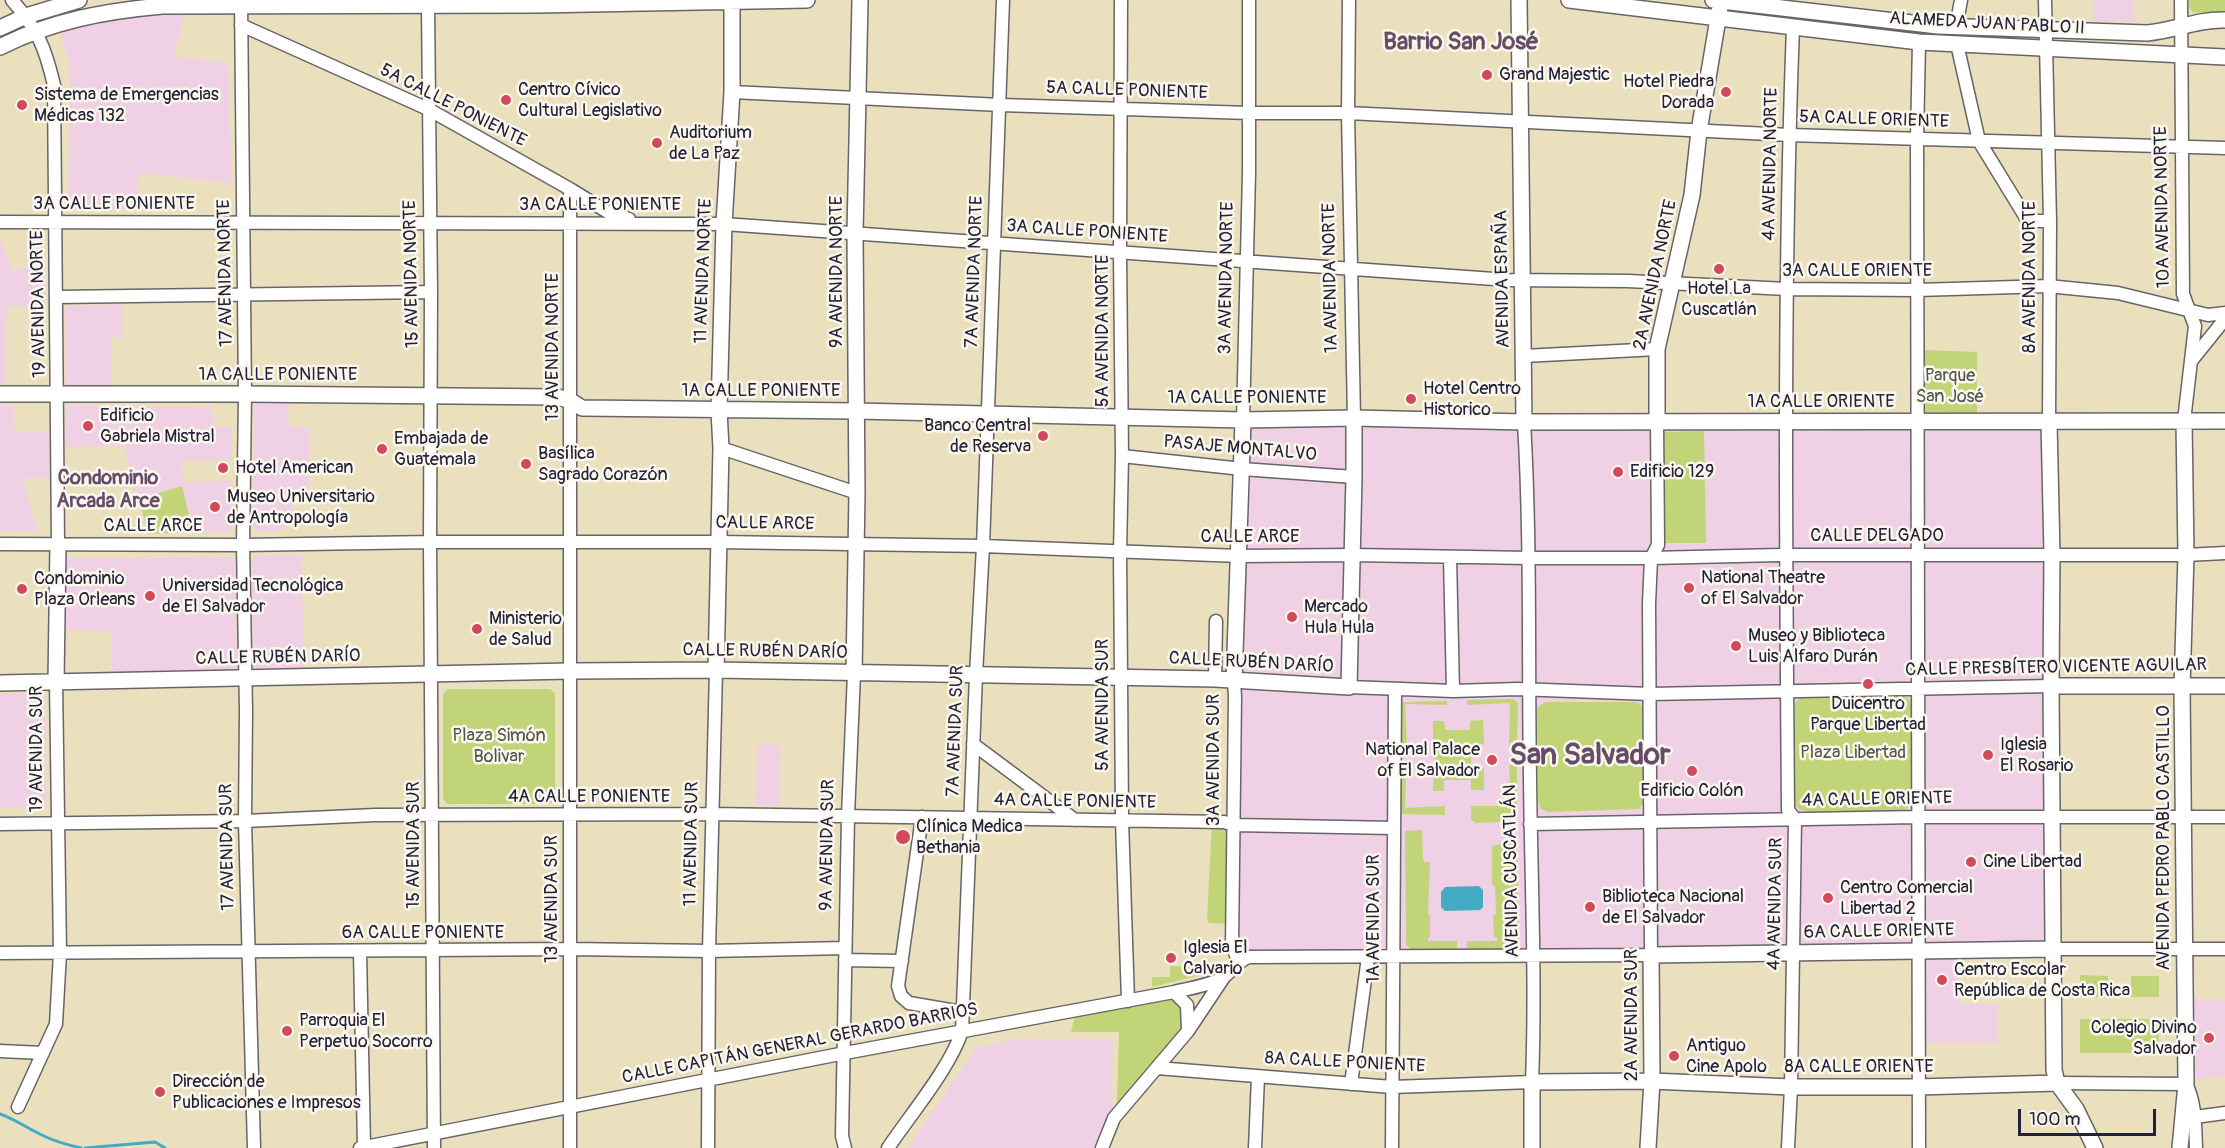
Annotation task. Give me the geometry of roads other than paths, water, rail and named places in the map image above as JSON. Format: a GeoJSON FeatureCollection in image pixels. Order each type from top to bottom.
{"type":"FeatureCollection","features":[{"type":"Feature","properties":{"kind":"main road"},"geometry":{"type":"LineString","coordinates":[[0,39],[79,0]]}},
{"type":"Feature","properties":{"kind":"main road"},"geometry":{"type":"LineString","coordinates":[[0,47],[31,24],[73,12],[135,0]]}},
{"type":"Feature","properties":{"kind":"main road"},"geometry":{"type":"LineString","coordinates":[[0,28],[131,8],[241,2],[428,6],[807,0]]}},
{"type":"Feature","properties":{"kind":"main road","name":"9A AVENIDA NORTE"},"geometry":{"type":"LineString","coordinates":[[856,543],[855,233],[860,0]]}},
{"type":"Feature","properties":{"kind":"main road","name":"AVENIDA ESPAÑA"},"geometry":{"type":"LineString","coordinates":[[1519,0],[1524,422]]}},
{"type":"Feature","properties":{"kind":"main road","name":"ALAMEDA JUAN PABLO II"},"geometry":{"type":"LineString","coordinates":[[1569,0],[1719,6],[1956,28],[2046,39],[2181,40],[2200,21],[2225,20]]}},
{"type":"Feature","properties":{"kind":"main road"},"geometry":{"type":"LineString","coordinates":[[1641,0],[1719,6],[1955,36],[2146,43],[2181,40],[2206,30],[2225,28]]}},
{"type":"Feature","properties":{"kind":"main road","name":"11 AVENIDA NORTE"},"geometry":{"type":"LineString","coordinates":[[718,542],[721,448],[719,411],[724,224],[732,92],[732,1]]}},
{"type":"Feature","properties":{"kind":"main road","name":"ALAMEDA JUAN PABLO II"},"geometry":{"type":"LineString","coordinates":[[1719,6],[1793,27],[1919,42],[1957,44],[2168,30],[2181,40],[2225,57]]}},
{"type":"Feature","properties":{"kind":"main road","name":"2A AVENIDA NORTE"},"geometry":{"type":"LineString","coordinates":[[1657,421],[1657,349],[1692,195],[1699,130],[1719,6]]}},
{"type":"Feature","properties":{"kind":"main road"},"geometry":{"type":"LineString","coordinates":[[2181,40],[2225,50]]}},
{"type":"Feature","properties":{"kind":"main road","name":"1A CALLE PONIENTE"},"geometry":{"type":"LineString","coordinates":[[0,394],[558,397],[582,408],[857,411],[1243,420],[1354,418],[1524,422]]}},
{"type":"Feature","properties":{"kind":"main road","name":"1A AVENIDA NORTE"},"geometry":{"type":"LineString","coordinates":[[1353,555],[1354,418]]}},
{"type":"Feature","properties":{"kind":"main road","name":"3A AVENIDA NORTE"},"geometry":{"type":"LineString","coordinates":[[1239,556],[1243,420]]}},
{"type":"Feature","properties":{"kind":"main road","name":"1A CALLE ORIENTE"},"geometry":{"type":"LineString","coordinates":[[1524,422],[2225,421]]}},
{"type":"Feature","properties":{"kind":"main road","name":"8A AVENIDA NORTE"},"geometry":{"type":"LineString","coordinates":[[2049,422],[2052,554],[2054,1070],[2060,1087]]}},
{"type":"Feature","properties":{"kind":"main road","name":"10A AVENIDA NORTE"},"geometry":{"type":"LineString","coordinates":[[2184,422],[2186,555]]}},
{"type":"Feature","properties":{"kind":"main road","name":"11 AVENIDA SUR"},"geometry":{"type":"LineString","coordinates":[[717,670],[718,542]]}},
{"type":"Feature","properties":{"kind":"main road","name":"9A AVENIDA SUR"},"geometry":{"type":"LineString","coordinates":[[854,673],[856,543]]}},
{"type":"Feature","properties":{"kind":"main road","name":"19 AVENIDA SUR"},"geometry":{"type":"LineString","coordinates":[[56,679],[58,544]]}},
{"type":"Feature","properties":{"kind":"main road"},"geometry":{"type":"LineString","coordinates":[[1349,687],[1353,555]]}},
{"type":"Feature","properties":{"kind":"main road","name":"AVENIDA PEDRO PABLO CASTILLO"},"geometry":{"type":"LineString","coordinates":[[2180,1148],[2186,1084],[2182,687],[2186,555]]}},
{"type":"Feature","properties":{"kind":"main road","name":"3A AVENIDA SUR"},"geometry":{"type":"LineString","coordinates":[[1234,681],[1239,556]]}},
{"type":"Feature","properties":{"kind":"main road","name":"CALLE RUBÉN DARÍO"},"geometry":{"type":"LineString","coordinates":[[0,675],[56,679],[245,679],[570,671],[717,670],[1215,679],[1349,687]]}},
{"type":"Feature","properties":{"kind":"main road","name":"CALLE RUBÉN DARÍO"},"geometry":{"type":"LineString","coordinates":[[0,683],[56,679]]}},
{"type":"Feature","properties":{"kind":"main road","name":"CALLE PRESBÍTERO VICENTE AGUILAR"},"geometry":{"type":"LineString","coordinates":[[2051,686],[2225,686]]}},
{"type":"Feature","properties":{"kind":"main road","name":"6A CALLE ORIENTE"},"geometry":{"type":"LineString","coordinates":[[1651,955],[2052,949]]}},
{"type":"Feature","properties":{"kind":"main road","name":"2A AVENIDA SUR"},"geometry":{"type":"LineString","coordinates":[[1648,1148],[1652,1081],[1651,955]]}},
{"type":"Feature","properties":{"kind":"main road","name":"8A CALLE ORIENTE"},"geometry":{"type":"LineString","coordinates":[[1532,1082],[1652,1081],[1791,1087],[2060,1087]]}},
{"type":"Feature","properties":{"kind":"main road","name":"AVENIDA CUSCATLÁN"},"geometry":{"type":"LineString","coordinates":[[1532,1082],[1532,1148]]}},
{"type":"Feature","properties":{"kind":"main road"},"geometry":{"type":"LineString","coordinates":[[2060,1087],[2076,1109],[2095,1148]]}},
{"type":"Feature","properties":{"kind":"street","name":"19 AVENIDA NORTE"},"geometry":{"type":"LineString","coordinates":[[12,0],[31,24],[47,54],[54,85],[58,544]]}},
{"type":"Feature","properties":{"kind":"street","name":"7A AVENIDA NORTE"},"geometry":{"type":"LineString","coordinates":[[983,546],[1001,105],[1003,0]]}},
{"type":"Feature","properties":{"kind":"street","name":"5A AVENIDA NORTE"},"geometry":{"type":"LineString","coordinates":[[1120,553],[1122,456],[1121,0]]}},
{"type":"Feature","properties":{"kind":"street","name":"3A AVENIDA NORTE"},"geometry":{"type":"LineString","coordinates":[[1243,420],[1249,0]]}},
{"type":"Feature","properties":{"kind":"street","name":"1A AVENIDA NORTE"},"geometry":{"type":"LineString","coordinates":[[1349,0],[1348,113],[1354,418]]}},
{"type":"Feature","properties":{"kind":"street"},"geometry":{"type":"LineString","coordinates":[[1956,28],[1961,0]]}},
{"type":"Feature","properties":{"kind":"street","name":"8A AVENIDA NORTE"},"geometry":{"type":"LineString","coordinates":[[2045,0],[2050,221],[2049,422]]}},
{"type":"Feature","properties":{"kind":"street","name":"10A AVENIDA NORTE"},"geometry":{"type":"LineString","coordinates":[[2181,0],[2183,294],[2195,326],[2184,422]]}},
{"type":"Feature","properties":{"kind":"street","name":"17 AVENIDA NORTE"},"geometry":{"type":"LineString","coordinates":[[241,2],[242,222],[245,296],[243,545]]}},
{"type":"Feature","properties":{"kind":"street","name":"15 AVENIDA NORTE"},"geometry":{"type":"LineString","coordinates":[[428,6],[431,292],[430,542]]}},
{"type":"Feature","properties":{"kind":"street","name":"5A CALLE PONIENTE"},"geometry":{"type":"LineString","coordinates":[[242,25],[428,110],[606,211],[644,223]]}},
{"type":"Feature","properties":{"kind":"street","name":"4A AVENIDA NORTE"},"geometry":{"type":"LineString","coordinates":[[1786,555],[1785,422],[1789,135],[1793,27]]}},
{"type":"Feature","properties":{"kind":"street"},"geometry":{"type":"LineString","coordinates":[[1918,1148],[1917,139],[1919,42]]}},
{"type":"Feature","properties":{"kind":"street"},"geometry":{"type":"LineString","coordinates":[[1957,44],[1979,141],[2028,221],[2050,221]]}},
{"type":"Feature","properties":{"kind":"street","name":"5A CALLE PONIENTE"},"geometry":{"type":"LineString","coordinates":[[732,92],[858,100],[1249,113],[1348,113],[1521,122]]}},
{"type":"Feature","properties":{"kind":"street","name":"5A CALLE ORIENTE"},"geometry":{"type":"LineString","coordinates":[[1521,122],[1789,135],[2225,148]]}},
{"type":"Feature","properties":{"kind":"street","name":"13 AVENIDA NORTE"},"geometry":{"type":"LineString","coordinates":[[570,189],[570,542]]}},
{"type":"Feature","properties":{"kind":"street","name":"3A CALLE PONIENTE"},"geometry":{"type":"LineString","coordinates":[[0,222],[724,224],[1522,280]]}},
{"type":"Feature","properties":{"kind":"street","name":"3A CALLE ORIENTE"},"geometry":{"type":"LineString","coordinates":[[1522,280],[1671,283],[1787,289],[1918,290],[2048,286],[2118,293],[2208,315],[2225,314]]}},
{"type":"Feature","properties":{"kind":"street"},"geometry":{"type":"LineString","coordinates":[[57,297],[431,292]]}},
{"type":"Feature","properties":{"kind":"street"},"geometry":{"type":"LineString","coordinates":[[2191,361],[2225,319]]}},
{"type":"Feature","properties":{"kind":"street"},"geometry":{"type":"LineString","coordinates":[[1524,356],[1657,349]]}},
{"type":"Feature","properties":{"kind":"street","name":"2A AVENIDA NORTE"},"geometry":{"type":"LineString","coordinates":[[1650,558],[1658,545],[1657,421]]}},
{"type":"Feature","properties":{"kind":"street","name":"AVENIDA ESPAÑA"},"geometry":{"type":"LineString","coordinates":[[1524,422],[1529,558]]}},
{"type":"Feature","properties":{"kind":"street"},"geometry":{"type":"LineString","coordinates":[[721,448],[857,493]]}},
{"type":"Feature","properties":{"kind":"street","name":"PASAJE MONTALVO"},"geometry":{"type":"LineString","coordinates":[[1122,456],[1242,469],[1354,477]]}},
{"type":"Feature","properties":{"kind":"street","name":"15 AVENIDA SUR"},"geometry":{"type":"LineString","coordinates":[[430,542],[434,1148]]}},
{"type":"Feature","properties":{"kind":"street","name":"13 AVENIDA SUR"},"geometry":{"type":"LineString","coordinates":[[570,542],[570,1148]]}},
{"type":"Feature","properties":{"kind":"street","name":"CALLE ARCE"},"geometry":{"type":"LineString","coordinates":[[0,544],[856,543],[1239,556],[1529,558]]}},
{"type":"Feature","properties":{"kind":"street","name":"17 AVENIDA SUR"},"geometry":{"type":"LineString","coordinates":[[243,545],[245,821],[254,1148]]}},
{"type":"Feature","properties":{"kind":"street","name":"7A AVENIDA SUR"},"geometry":{"type":"LineString","coordinates":[[888,1148],[947,1062],[962,1031],[983,546]]}},
{"type":"Feature","properties":{"kind":"street","name":"5A AVENIDA SUR"},"geometry":{"type":"LineString","coordinates":[[1120,553],[1122,820],[1128,1001]]}},
{"type":"Feature","properties":{"kind":"street","name":"CALLE DELGADO"},"geometry":{"type":"LineString","coordinates":[[1529,558],[2225,553]]}},
{"type":"Feature","properties":{"kind":"street","name":"4A AVENIDA SUR"},"geometry":{"type":"LineString","coordinates":[[1786,555],[1788,810],[1795,819],[1788,1148]]}},
{"type":"Feature","properties":{"kind":"street"},"geometry":{"type":"LineString","coordinates":[[1450,557],[1453,690]]}},
{"type":"Feature","properties":{"kind":"street","name":"AVENIDA CUSCATLÁN"},"geometry":{"type":"LineString","coordinates":[[1529,558],[1532,1082]]}},
{"type":"Feature","properties":{"kind":"street","name":"2A AVENIDA SUR"},"geometry":{"type":"LineString","coordinates":[[1650,558],[1651,955]]}},
{"type":"Feature","properties":{"kind":"street"},"geometry":{"type":"LineString","coordinates":[[1215,679],[1216,621]]}},
{"type":"Feature","properties":{"kind":"street","name":"11 AVENIDA SUR"},"geometry":{"type":"LineString","coordinates":[[708,1148],[709,951],[717,670]]}},
{"type":"Feature","properties":{"kind":"street","name":"9A AVENIDA SUR"},"geometry":{"type":"LineString","coordinates":[[845,1148],[842,1136],[845,954],[854,673]]}},
{"type":"Feature","properties":{"kind":"street","name":"19 AVENIDA SUR"},"geometry":{"type":"LineString","coordinates":[[18,1107],[56,1024],[60,953],[56,679]]}},
{"type":"Feature","properties":{"kind":"street","name":"3A AVENIDA SUR"},"geometry":{"type":"LineString","coordinates":[[1234,681],[1232,946],[1239,962]]}},
{"type":"Feature","properties":{"kind":"street","name":"CALLE PRESBÍTERO VICENTE AGUILAR"},"geometry":{"type":"LineString","coordinates":[[1528,689],[1650,694],[2051,686]]}},
{"type":"Feature","properties":{"kind":"street","name":"CALLE RUBÉN DARÍO"},"geometry":{"type":"LineString","coordinates":[[1349,687],[1395,690],[1528,689]]}},
{"type":"Feature","properties":{"kind":"street","name":"1A AVENIDA SUR"},"geometry":{"type":"LineString","coordinates":[[1392,1148],[1395,690]]}},
{"type":"Feature","properties":{"kind":"street"},"geometry":{"type":"LineString","coordinates":[[973,744],[1075,820]]}},
{"type":"Feature","properties":{"kind":"street","name":"4A CALLE PONIENTE"},"geometry":{"type":"LineString","coordinates":[[0,824],[245,821],[432,815],[712,814],[1224,822],[1234,825],[1394,828]]}},
{"type":"Feature","properties":{"kind":"street"},"geometry":{"type":"LineString","coordinates":[[922,817],[898,986],[901,996],[909,1003],[962,1012]]}},
{"type":"Feature","properties":{"kind":"street","name":"4A CALLE ORIENTE"},"geometry":{"type":"LineString","coordinates":[[1530,824],[1918,817],[2225,817]]}},
{"type":"Feature","properties":{"kind":"street","name":"6A CALLE PONIENTE"},"geometry":{"type":"LineString","coordinates":[[0,953],[570,949],[845,954],[902,961]]}},
{"type":"Feature","properties":{"kind":"street","name":"6A CALLE ORIENTE"},"geometry":{"type":"LineString","coordinates":[[2052,949],[2225,949]]}},
{"type":"Feature","properties":{"kind":"street"},"geometry":{"type":"LineString","coordinates":[[360,952],[362,1148]]}},
{"type":"Feature","properties":{"kind":"street","name":"6A CALLE ORIENTE"},"geometry":{"type":"LineString","coordinates":[[1239,962],[1249,957],[1651,955]]}},
{"type":"Feature","properties":{"kind":"street"},"geometry":{"type":"LineString","coordinates":[[1351,1084],[1368,957]]}},
{"type":"Feature","properties":{"kind":"street","name":"CALLE CAPITÁN GENERAL GERARDO BARRIOS"},"geometry":{"type":"LineString","coordinates":[[362,1148],[709,1079],[1174,992],[1224,977],[1239,962]]}},
{"type":"Feature","properties":{"kind":"street"},"geometry":{"type":"LineString","coordinates":[[1102,1148],[1114,1118],[1188,1031],[1224,977]]}},
{"type":"Feature","properties":{"kind":"street"},"geometry":{"type":"LineString","coordinates":[[1174,992],[1187,1005],[1188,1031]]}},
{"type":"Feature","properties":{"kind":"street"},"geometry":{"type":"LineString","coordinates":[[0,1051],[43,1053]]}},
{"type":"Feature","properties":{"kind":"street","name":"8A CALLE PONIENTE"},"geometry":{"type":"LineString","coordinates":[[1157,1068],[1392,1087],[1532,1082]]}},
{"type":"Feature","properties":{"kind":"street"},"geometry":{"type":"LineString","coordinates":[[1255,1148],[1258,1077]]}},
{"type":"Feature","properties":{"kind":"street","name":"8A CALLE ORIENTE"},"geometry":{"type":"LineString","coordinates":[[2060,1087],[2186,1084]]}},
{"type":"Feature","properties":{"kind":"street","name":"AVENIDA PEDRO PABLO CASTILLO"},"geometry":{"type":"LineString","coordinates":[[2186,1084],[2190,1092],[2196,1148]]}},
{"type":"Feature","properties":{"kind":"street"},"geometry":{"type":"LineString","coordinates":[[2060,1087],[2088,1148]]}},
{"type":"Feature","properties":{"kind":"street"},"geometry":{"type":"LineString","coordinates":[[2194,1118],[2225,1113]]}},
{"type":"Feature","properties":{"kind":"water"},"geometry":{"type":"Polygon","coordinates":[[[1479,886],[1483,890],[1483,907],[1480,910],[1445,911],[1441,907],[1441,892],[1445,887],[1479,886]]]}},
{"type":"Feature","properties":{"kind":"waterway"},"geometry":{"type":"LineString","coordinates":[[0,1114],[49,1138],[81,1148]]}},
{"type":"Feature","properties":{"kind":"waterway"},"geometry":{"type":"LineString","coordinates":[[85,1148],[155,1142],[165,1148]]}},
{"type":"Feature","properties":{"kind":"place","name":"Grand Majestic"},"geometry":{"type":"Point","coordinates":[1487,75]}},
{"type":"Feature","properties":{"kind":"place","name":"Hotel Piedra Dorada"},"geometry":{"type":"Point","coordinates":[1726,92]}},
{"type":"Feature","properties":{"kind":"place","name":"Centro Cívico Cultural Legislativo"},"geometry":{"type":"Point","coordinates":[506,100]}},
{"type":"Feature","properties":{"kind":"place","name":"Sistema de Emergencias Médicas 132"},"geometry":{"type":"Point","coordinates":[22,105]}},
{"type":"Feature","properties":{"kind":"place","name":"Auditorium de La Paz"},"geometry":{"type":"Point","coordinates":[657,143]}},
{"type":"Feature","properties":{"kind":"place","name":"Hotel La Cuscatlán"},"geometry":{"type":"Point","coordinates":[1719,269]}},
{"type":"Feature","properties":{"kind":"place","name":"Hotel Centro Historico"},"geometry":{"type":"Point","coordinates":[1411,399]}},
{"type":"Feature","properties":{"kind":"place","name":"Edificio Gabriela Mistral"},"geometry":{"type":"Point","coordinates":[88,426]}},
{"type":"Feature","properties":{"kind":"place","name":"Banco Central de Reserva"},"geometry":{"type":"Point","coordinates":[1043,436]}},
{"type":"Feature","properties":{"kind":"place","name":"Embajada de Guatemala"},"geometry":{"type":"Point","coordinates":[382,449]}},
{"type":"Feature","properties":{"kind":"place","name":"Basílica Sagrado Corazón"},"geometry":{"type":"Point","coordinates":[526,464]}},
{"type":"Feature","properties":{"kind":"place","name":"Hotel American"},"geometry":{"type":"Point","coordinates":[223,468]}},
{"type":"Feature","properties":{"kind":"place","name":"Edificio 129"},"geometry":{"type":"Point","coordinates":[1618,472]}},
{"type":"Feature","properties":{"kind":"place","name":"Museo Universitario de Antropología"},"geometry":{"type":"Point","coordinates":[215,507]}},
{"type":"Feature","properties":{"kind":"place","name":"National Theatre of El Salvador"},"geometry":{"type":"Point","coordinates":[1689,588]}},
{"type":"Feature","properties":{"kind":"place","name":"Condominio Plaza Orleans"},"geometry":{"type":"Point","coordinates":[22,589]}},
{"type":"Feature","properties":{"kind":"place","name":"Universidad Tecnológica de El Salvador"},"geometry":{"type":"Point","coordinates":[150,596]}},
{"type":"Feature","properties":{"kind":"place","name":"Mercado Hula Hula"},"geometry":{"type":"Point","coordinates":[1292,617]}},
{"type":"Feature","properties":{"kind":"place","name":"Ministerio de Salud"},"geometry":{"type":"Point","coordinates":[477,629]}},
{"type":"Feature","properties":{"kind":"place","name":"Museo y Biblioteca Luis Alfaro Durán"},"geometry":{"type":"Point","coordinates":[1736,646]}},
{"type":"Feature","properties":{"kind":"place","name":"Duicentro Parque Libertad"},"geometry":{"type":"Point","coordinates":[1868,684]}},
{"type":"Feature","properties":{"kind":"place","name":"Iglesia El Rosario"},"geometry":{"type":"Point","coordinates":[1988,755]}},
{"type":"Feature","properties":{"kind":"place","name":"National Palace of El Salvador"},"geometry":{"type":"Point","coordinates":[1492,760]}},
{"type":"Feature","properties":{"kind":"place","name":"Edificio Colón"},"geometry":{"type":"Point","coordinates":[1692,771]}},
{"type":"Feature","properties":{"kind":"place","name":"Clínica Medica Bethania"},"geometry":{"type":"Point","coordinates":[903,837]}},
{"type":"Feature","properties":{"kind":"place","name":"Cine Libertad"},"geometry":{"type":"Point","coordinates":[1971,862]}},
{"type":"Feature","properties":{"kind":"place","name":"Centro Comercial Libertad 2"},"geometry":{"type":"Point","coordinates":[1828,898]}},
{"type":"Feature","properties":{"kind":"place","name":"Biblioteca Nacional de El Salvador"},"geometry":{"type":"Point","coordinates":[1590,907]}},
{"type":"Feature","properties":{"kind":"place","name":"Iglesia El Calvario"},"geometry":{"type":"Point","coordinates":[1171,958]}},
{"type":"Feature","properties":{"kind":"place","name":"Centro Escolar República de Costa Rica"},"geometry":{"type":"Point","coordinates":[1942,980]}},
{"type":"Feature","properties":{"kind":"place","name":"Parroquia El Perpetuo Socorro"},"geometry":{"type":"Point","coordinates":[287,1031]}},
{"type":"Feature","properties":{"kind":"place","name":"Colegio Divino Salvador"},"geometry":{"type":"Point","coordinates":[2209,1038]}},
{"type":"Feature","properties":{"kind":"place","name":"Antiguo Cine Apolo"},"geometry":{"type":"Point","coordinates":[1674,1056]}},
{"type":"Feature","properties":{"kind":"place","name":"Dirección de Publicaciones e Impresos"},"geometry":{"type":"Point","coordinates":[160,1092]}},
{"type":"Feature","properties":{"kind":"district","name":"Barrio San José"},"geometry":{"type":"Point","coordinates":[1461,43]}},
{"type":"Feature","properties":{"kind":"district","name":"Condominio Arcada Arce"},"geometry":{"type":"Point","coordinates":[108,490]}},
{"type":"Feature","properties":{"kind":"district","name":"San Salvador"},"geometry":{"type":"Point","coordinates":[1590,756]}},
{"type":"Feature","properties":{"kind":"park label","name":"Parque San José"},"geometry":{"type":"Point","coordinates":[1950,386]}},
{"type":"Feature","properties":{"kind":"park label","name":"Plaza Simón Bolivar"},"geometry":{"type":"Point","coordinates":[499,746]}},
{"type":"Feature","properties":{"kind":"park label","name":"Plaza Libertad"},"geometry":{"type":"Point","coordinates":[1853,753]}}]}
